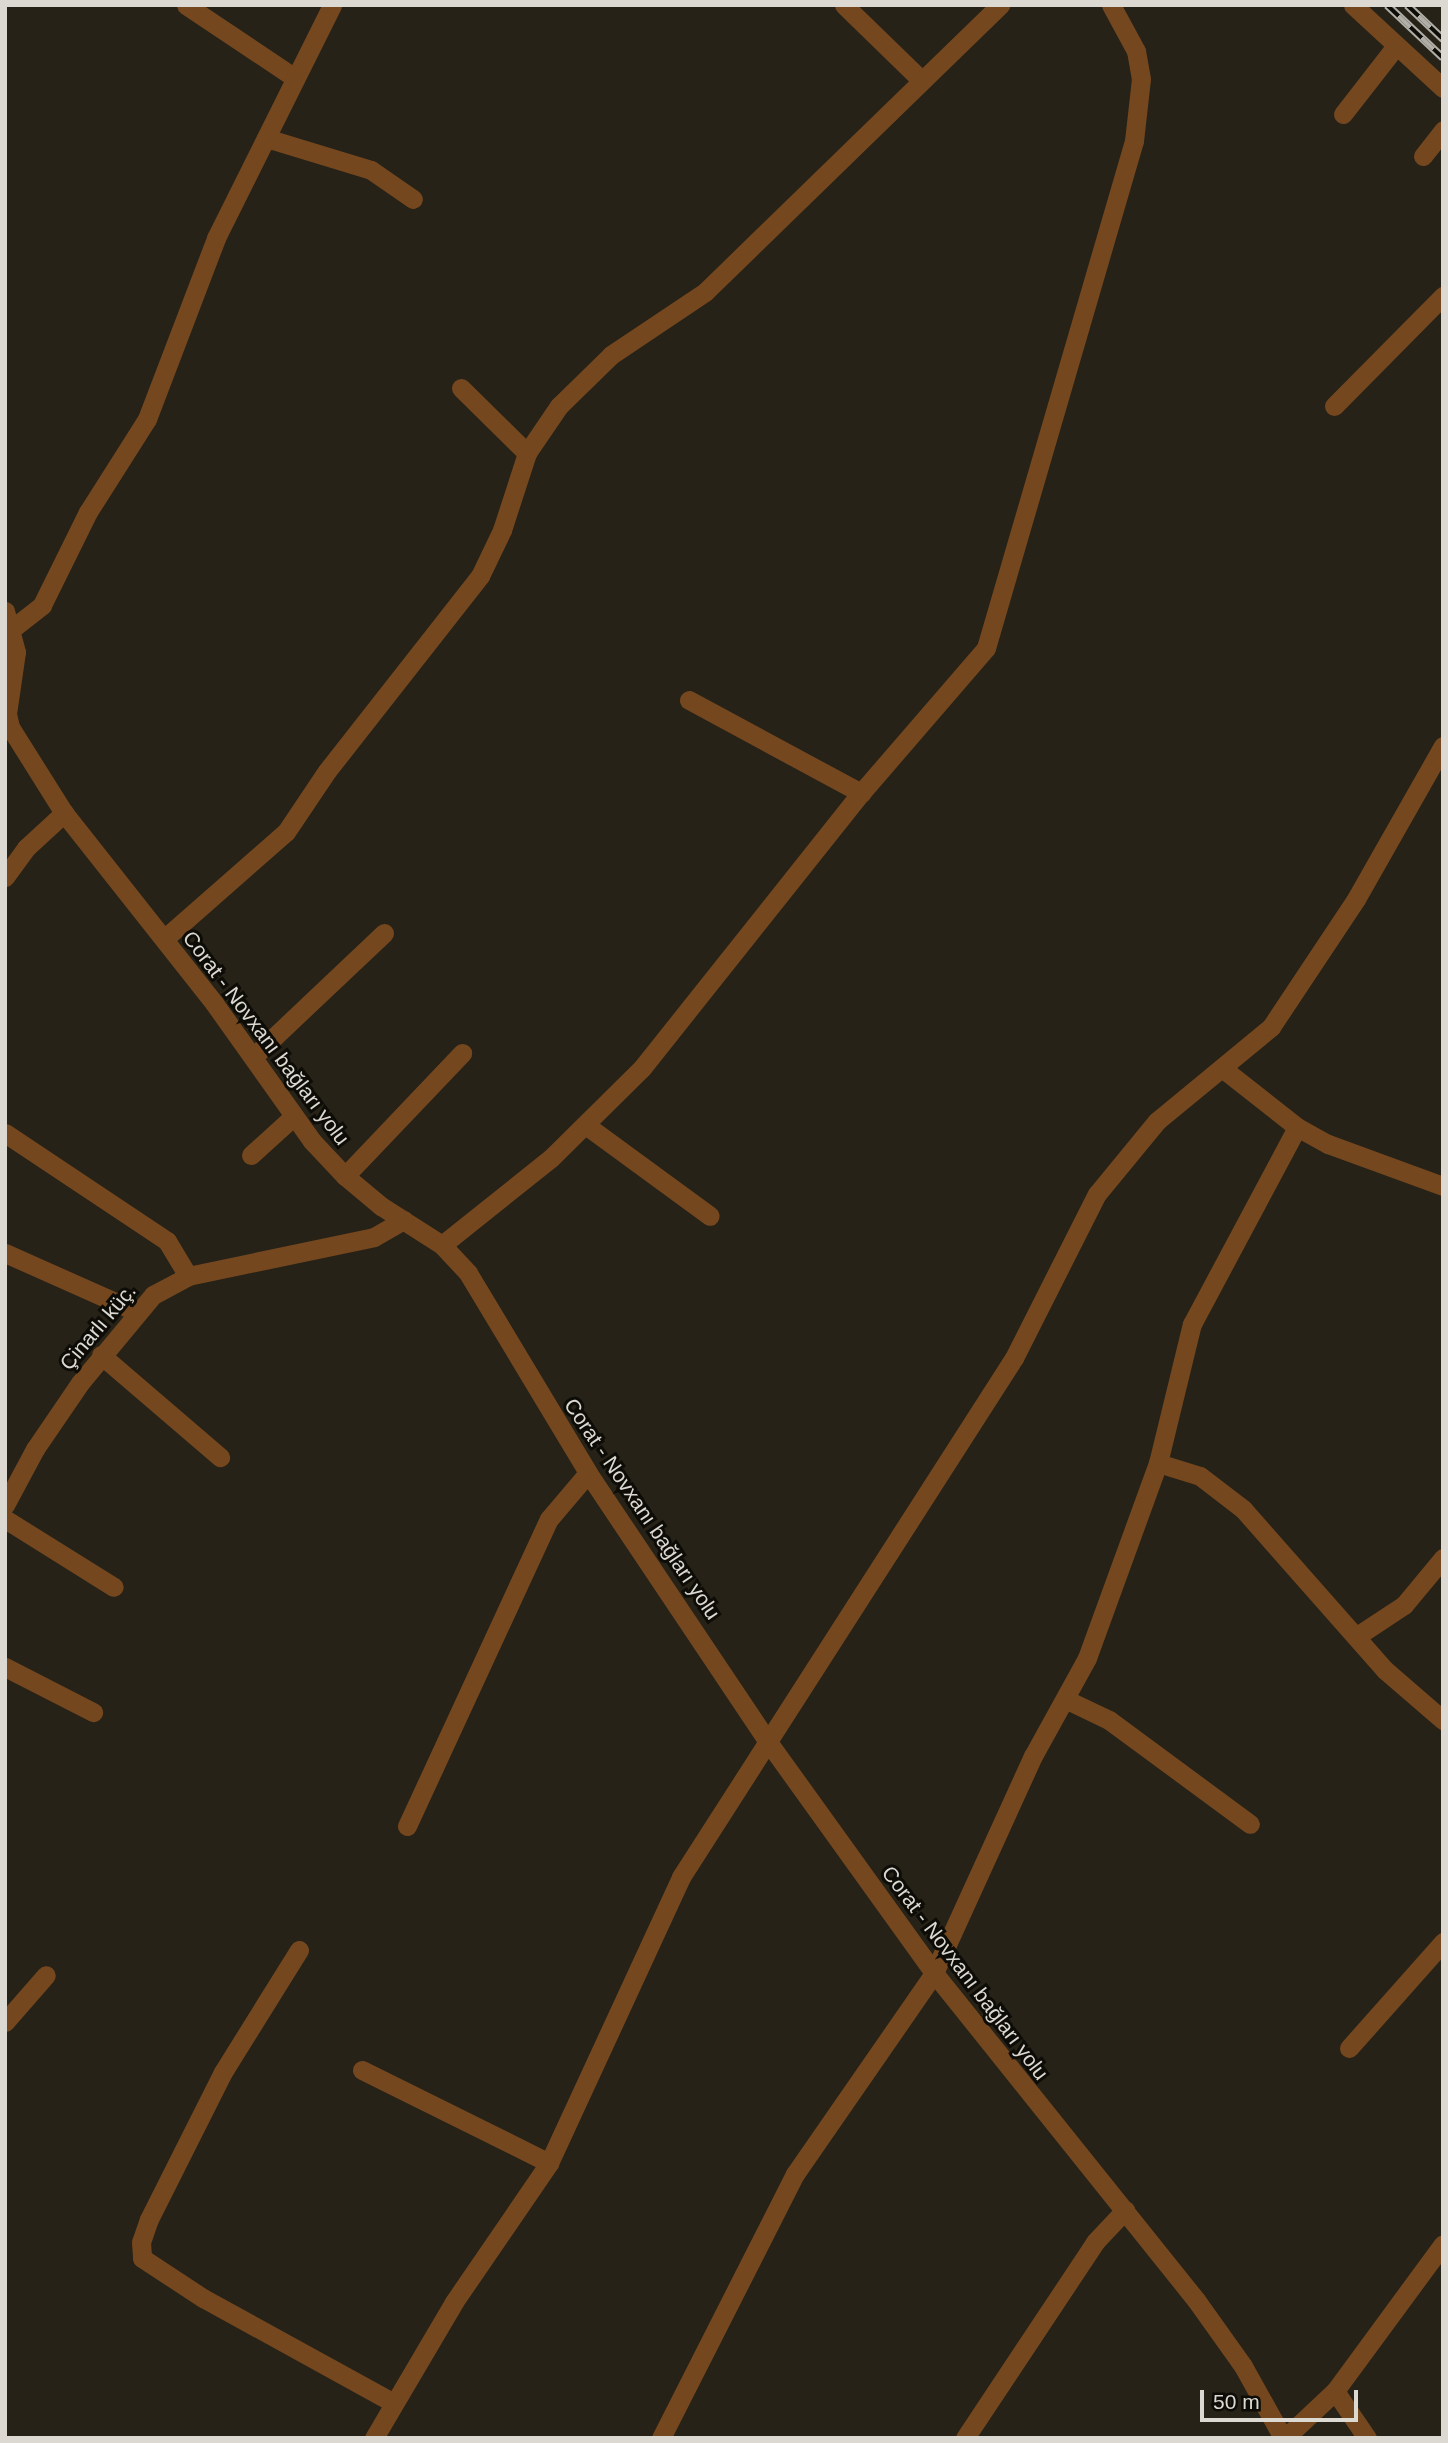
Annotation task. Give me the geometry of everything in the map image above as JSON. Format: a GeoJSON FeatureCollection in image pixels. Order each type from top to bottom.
{"type":"FeatureCollection","features":[{"type":"Feature","properties":{"kind":"street"},"geometry":{"type":"LineString","coordinates":[[186,5],[295,78]]}},
{"type":"Feature","properties":{"kind":"street"},"geometry":{"type":"LineString","coordinates":[[9,619],[42,605],[88,512],[147,419],[202,270],[332,5]]}},
{"type":"Feature","properties":{"kind":"street"},"geometry":{"type":"LineString","coordinates":[[844,5],[920,79]]}},
{"type":"Feature","properties":{"kind":"street"},"geometry":{"type":"LineString","coordinates":[[164,939],[286,832],[327,771],[480,576],[502,530],[527,453],[586,377],[705,292],[793,211],[920,79],[1000,5]]}},
{"type":"Feature","properties":{"kind":"street"},"geometry":{"type":"LineString","coordinates":[[442,1245],[587,1126],[642,1068],[861,793],[974,664],[993,629],[1134,141],[1141,79],[1136,51],[1111,5]]}},
{"type":"Feature","properties":{"kind":"street"},"geometry":{"type":"LineString","coordinates":[[1353,5],[1443,88]]}},
{"type":"Feature","properties":{"kind":"street"},"geometry":{"type":"LineString","coordinates":[[1343,114],[1396,46]]}},
{"type":"Feature","properties":{"kind":"street"},"geometry":{"type":"LineString","coordinates":[[1423,156],[1443,130]]}},
{"type":"Feature","properties":{"kind":"street"},"geometry":{"type":"LineString","coordinates":[[266,138],[371,170],[413,199]]}},
{"type":"Feature","properties":{"kind":"street"},"geometry":{"type":"LineString","coordinates":[[1334,406],[1443,296]]}},
{"type":"Feature","properties":{"kind":"street"},"geometry":{"type":"LineString","coordinates":[[461,388],[527,453]]}},
{"type":"Feature","properties":{"kind":"street","name":"Corat - Novxanı bağları yolu"},"geometry":{"type":"LineString","coordinates":[[9,619],[16,652],[7,715],[8,729],[64,813],[254,1056],[294,1116],[345,1176],[403,1220],[442,1245],[468,1273],[588,1473],[766,1740],[934,1972],[1125,2210],[1243,2366],[1284,2438]]}},
{"type":"Feature","properties":{"kind":"street"},"geometry":{"type":"LineString","coordinates":[[689,700],[861,793]]}},
{"type":"Feature","properties":{"kind":"street"},"geometry":{"type":"LineString","coordinates":[[374,2438],[392,2402],[454,2302],[549,2164],[681,1877],[766,1740],[897,1546],[1014,1358],[1097,1194],[1157,1121],[1271,1027],[1356,899],[1443,746]]}},
{"type":"Feature","properties":{"kind":"street"},"geometry":{"type":"LineString","coordinates":[[5,877],[26,848],[64,813]]}},
{"type":"Feature","properties":{"kind":"street"},"geometry":{"type":"LineString","coordinates":[[254,1056],[384,933]]}},
{"type":"Feature","properties":{"kind":"street"},"geometry":{"type":"LineString","coordinates":[[345,1176],[462,1054]]}},
{"type":"Feature","properties":{"kind":"street"},"geometry":{"type":"LineString","coordinates":[[1222,1068],[1297,1127],[1328,1144],[1443,1186]]}},
{"type":"Feature","properties":{"kind":"street"},"geometry":{"type":"LineString","coordinates":[[251,1155],[294,1116]]}},
{"type":"Feature","properties":{"kind":"street"},"geometry":{"type":"LineString","coordinates":[[587,1126],[710,1216]]}},
{"type":"Feature","properties":{"kind":"street"},"geometry":{"type":"LineString","coordinates":[[662,2438],[795,2174],[934,1972],[1033,1756],[1101,1627],[1158,1463],[1192,1324],[1297,1127]]}},
{"type":"Feature","properties":{"kind":"street"},"geometry":{"type":"LineString","coordinates":[[5,1133],[167,1241],[188,1276]]}},
{"type":"Feature","properties":{"kind":"street","name":"Çinarlı küç."},"geometry":{"type":"LineString","coordinates":[[5,1505],[35,1449],[101,1355],[135,1311],[165,1286],[188,1276],[374,1237],[403,1220]]}},
{"type":"Feature","properties":{"kind":"street"},"geometry":{"type":"LineString","coordinates":[[5,1253],[135,1311]]}},
{"type":"Feature","properties":{"kind":"street"},"geometry":{"type":"LineString","coordinates":[[101,1355],[220,1457]]}},
{"type":"Feature","properties":{"kind":"street"},"geometry":{"type":"LineString","coordinates":[[1158,1463],[1200,1476],[1235,1501],[1385,1670],[1443,1720]]}},
{"type":"Feature","properties":{"kind":"street"},"geometry":{"type":"LineString","coordinates":[[407,1826],[549,1518],[588,1473]]}},
{"type":"Feature","properties":{"kind":"street"},"geometry":{"type":"LineString","coordinates":[[5,1518],[114,1587]]}},
{"type":"Feature","properties":{"kind":"street"},"geometry":{"type":"LineString","coordinates":[[1357,1636],[1404,1605],[1443,1558]]}},
{"type":"Feature","properties":{"kind":"street"},"geometry":{"type":"LineString","coordinates":[[5,1667],[93,1712]]}},
{"type":"Feature","properties":{"kind":"street"},"geometry":{"type":"LineString","coordinates":[[1065,1699],[1109,1720],[1250,1824]]}},
{"type":"Feature","properties":{"kind":"street"},"geometry":{"type":"LineString","coordinates":[[1349,2048],[1443,1942]]}},
{"type":"Feature","properties":{"kind":"street"},"geometry":{"type":"LineString","coordinates":[[299,1950],[223,2072],[149,2219],[141,2242],[142,2258],[202,2298],[392,2402]]}},
{"type":"Feature","properties":{"kind":"street"},"geometry":{"type":"LineString","coordinates":[[5,2022],[46,1975]]}},
{"type":"Feature","properties":{"kind":"street"},"geometry":{"type":"LineString","coordinates":[[362,2070],[549,2164]]}},
{"type":"Feature","properties":{"kind":"street"},"geometry":{"type":"LineString","coordinates":[[965,2438],[1096,2242],[1125,2210]]}},
{"type":"Feature","properties":{"kind":"street"},"geometry":{"type":"LineString","coordinates":[[1284,2438],[1335,2391],[1443,2244]]}},
{"type":"Feature","properties":{"kind":"street"},"geometry":{"type":"LineString","coordinates":[[1335,2391],[1367,2438]]}},
{"type":"Feature","properties":{"kind":"railway"},"geometry":{"type":"LineString","coordinates":[[1387,5],[1443,58]]}},
{"type":"Feature","properties":{"kind":"railway"},"geometry":{"type":"LineString","coordinates":[[1407,5],[1443,39]]}}]}
